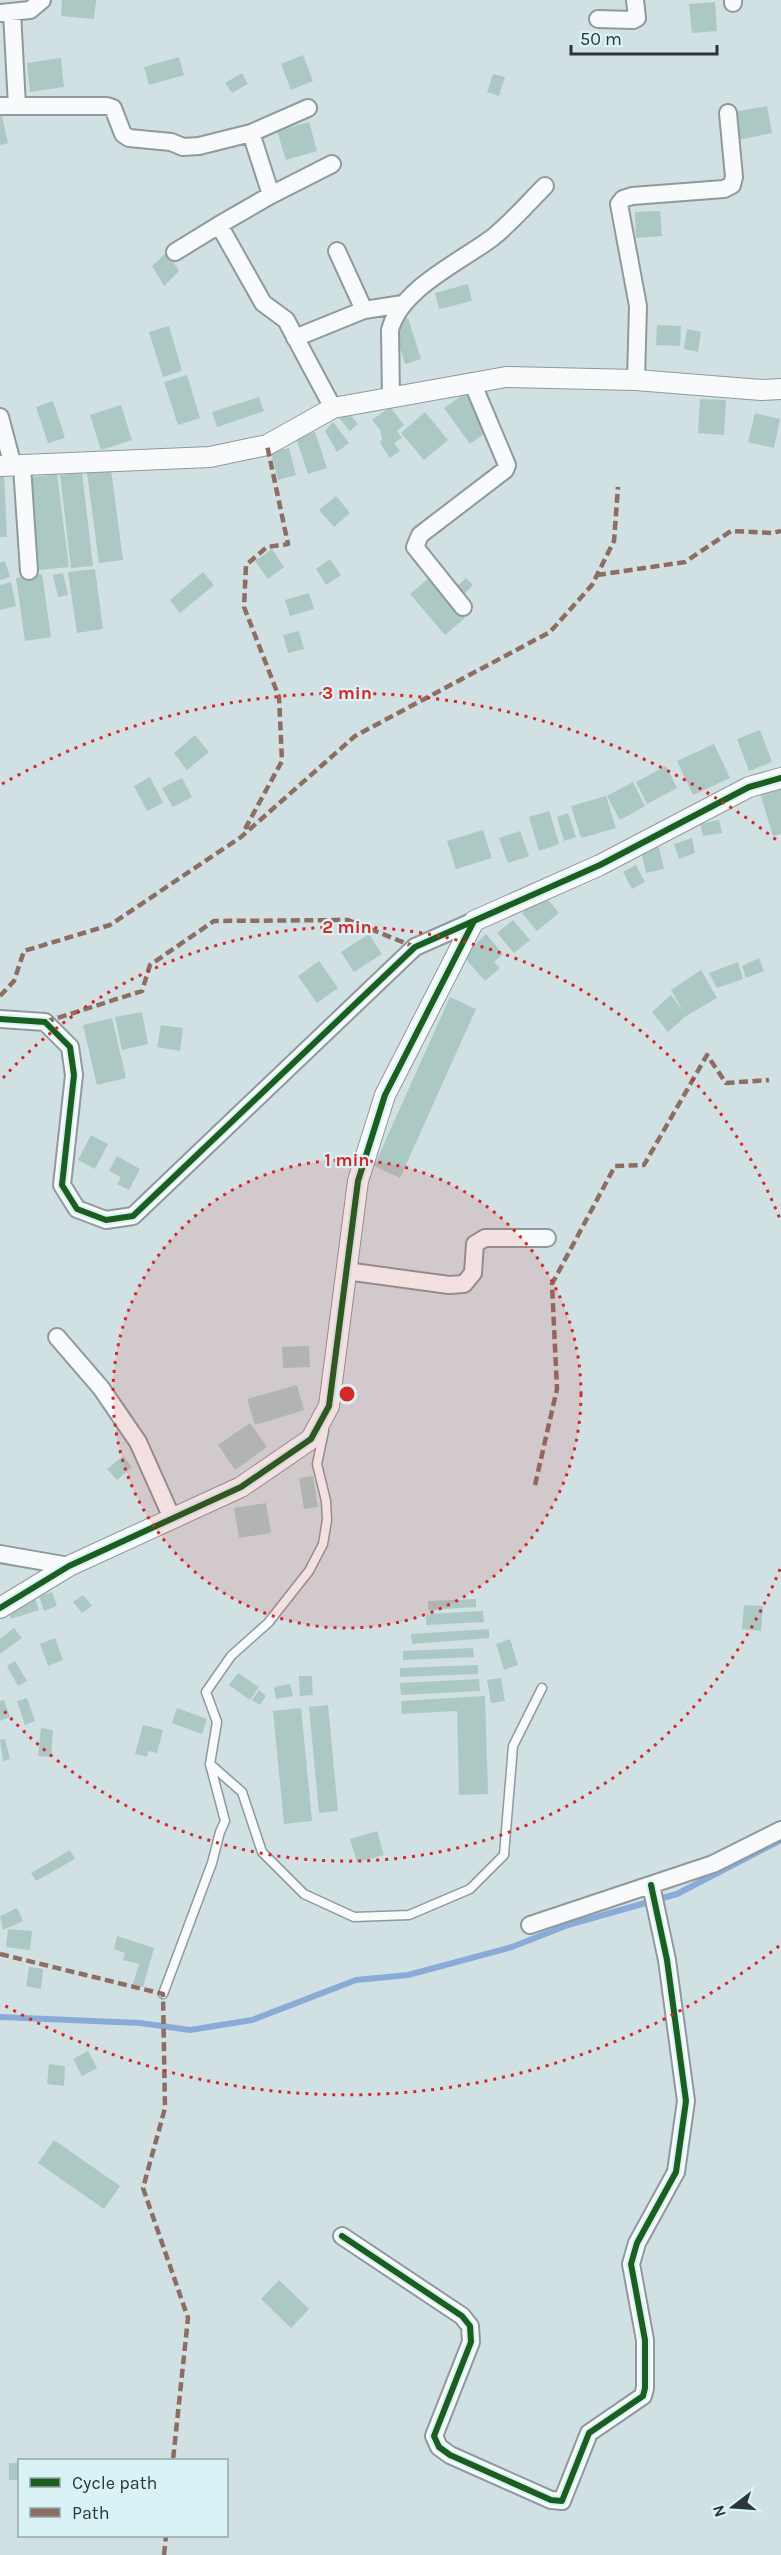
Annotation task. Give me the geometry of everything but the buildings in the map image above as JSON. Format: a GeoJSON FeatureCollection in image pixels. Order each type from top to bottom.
{"type":"FeatureCollection","features":[{"type":"Feature","properties":{"kind":"street"},"geometry":{"type":"LineString","coordinates":[[42,0],[30,10],[6,12],[8,106],[107,106],[113,108],[121,129],[129,138],[171,142],[183,147],[199,146],[250,133],[308,108]]}},
{"type":"Feature","properties":{"kind":"street"},"geometry":{"type":"LineString","coordinates":[[597,19],[633,20],[637,18],[635,0]]}},
{"type":"Feature","properties":{"kind":"street"},"geometry":{"type":"LineString","coordinates":[[636,380],[638,306],[619,204],[623,199],[632,196],[724,189],[732,185],[734,177],[728,113]]}},
{"type":"Feature","properties":{"kind":"street"},"geometry":{"type":"LineString","coordinates":[[250,133],[271,195]]}},
{"type":"Feature","properties":{"kind":"street"},"geometry":{"type":"LineString","coordinates":[[175,252],[271,195],[332,164]]}},
{"type":"Feature","properties":{"kind":"street"},"geometry":{"type":"LineString","coordinates":[[391,396],[390,330],[392,321],[403,304],[417,291],[493,237],[545,186]]}},
{"type":"Feature","properties":{"kind":"street"},"geometry":{"type":"LineString","coordinates":[[219,225],[257,295],[267,307],[286,320],[333,408]]}},
{"type":"Feature","properties":{"kind":"street"},"geometry":{"type":"LineString","coordinates":[[337,251],[363,310]]}},
{"type":"Feature","properties":{"kind":"street"},"geometry":{"type":"LineString","coordinates":[[295,338],[363,310],[403,304]]}},
{"type":"Feature","properties":{"kind":"street"},"geometry":{"type":"LineString","coordinates":[[12,466],[210,457],[267,445],[333,408],[391,396],[510,377],[636,380],[761,390],[781,389]]}},
{"type":"Feature","properties":{"kind":"street"},"geometry":{"type":"LineString","coordinates":[[463,607],[415,547],[420,535],[505,470],[507,465],[472,382]]}},
{"type":"Feature","properties":{"kind":"street"},"geometry":{"type":"LineString","coordinates":[[0,417],[12,466],[29,571]]}},
{"type":"Feature","properties":{"kind":"street"},"geometry":{"type":"LineString","coordinates":[[0,1019],[45,1022],[70,1047],[74,1074],[63,1185],[77,1209],[106,1220],[133,1216],[416,947],[600,865],[749,788],[781,778]]}},
{"type":"Feature","properties":{"kind":"street"},"geometry":{"type":"LineString","coordinates":[[0,1608],[69,1566],[241,1487],[310,1439],[329,1406],[358,1181],[385,1095],[474,921]]}},
{"type":"Feature","properties":{"kind":"street"},"geometry":{"type":"LineString","coordinates":[[346,1271],[449,1285],[464,1284],[472,1273],[475,1244],[485,1238],[547,1238]]}},
{"type":"Feature","properties":{"kind":"street"},"geometry":{"type":"LineString","coordinates":[[57,1337],[101,1388],[138,1442],[172,1518]]}},
{"type":"Feature","properties":{"kind":"street"},"geometry":{"type":"LineString","coordinates":[[0,1554],[69,1566]]}},
{"type":"Feature","properties":{"kind":"street"},"geometry":{"type":"LineString","coordinates":[[530,1926],[713,1864],[781,1830]]}},
{"type":"Feature","properties":{"kind":"street"},"geometry":{"type":"LineString","coordinates":[[342,2236],[462,2316],[470,2326],[471,2342],[434,2436],[439,2447],[450,2455],[551,2500],[562,2501],[589,2433],[643,2396],[645,2388],[645,2340],[631,2264],[637,2243],[676,2172],[686,2101],[668,1960],[651,1885]]}},
{"type":"Feature","properties":{"kind":"lane"},"geometry":{"type":"LineString","coordinates":[[163,1994],[212,1863],[225,1821],[210,1764],[217,1722],[206,1692],[231,1656],[268,1623],[309,1571],[323,1544],[327,1520],[326,1501],[316,1464],[329,1406]]}},
{"type":"Feature","properties":{"kind":"lane"},"geometry":{"type":"LineString","coordinates":[[210,1764],[242,1792],[262,1852],[304,1894],[354,1917],[409,1915],[470,1889],[504,1855],[513,1746],[542,1688]]}},
{"type":"Feature","properties":{"kind":"waterway"},"geometry":{"type":"LineString","coordinates":[[0,2017],[140,2023],[190,2030],[252,2020],[356,1980],[408,1975],[512,1947],[568,1925],[677,1894],[781,1840]]}},
{"type":"Feature","properties":{"kind":"marked path"},"geometry":{"type":"LineString","coordinates":[[245,829],[282,761],[279,697],[244,607],[246,565],[267,547],[288,544],[267,445]]}},
{"type":"Feature","properties":{"kind":"marked path"},"geometry":{"type":"LineString","coordinates":[[0,996],[14,981],[24,951],[110,925],[241,837],[355,736],[550,632],[592,585],[614,541],[618,487]]}},
{"type":"Feature","properties":{"kind":"marked path"},"geometry":{"type":"LineString","coordinates":[[597,575],[685,562],[731,531],[773,533],[781,531]]}},
{"type":"Feature","properties":{"kind":"marked path"},"geometry":{"type":"LineString","coordinates":[[45,1022],[142,991],[150,965],[214,921],[348,920],[415,947]]}},
{"type":"Feature","properties":{"kind":"marked path"},"geometry":{"type":"LineString","coordinates":[[535,1485],[557,1389],[552,1284],[615,1166],[644,1165],[707,1055],[726,1083],[769,1080]]}},
{"type":"Feature","properties":{"kind":"marked path"},"geometry":{"type":"LineString","coordinates":[[0,1954],[163,1994],[165,2108],[143,2188],[188,2318],[173,2459]]}},
{"type":"Feature","properties":{"kind":"marked path"},"geometry":{"type":"LineString","coordinates":[[164,2555],[166,2537]]}},
{"type":"Feature","properties":{"kind":"cycle path"},"geometry":{"type":"LineString","coordinates":[[0,1019],[45,1022],[70,1047],[74,1075],[62,1185],[77,1209],[106,1220],[133,1216],[415,947],[600,865],[749,787],[781,778]]}},
{"type":"Feature","properties":{"kind":"cycle path"},"geometry":{"type":"LineString","coordinates":[[0,1608],[69,1566],[241,1487],[311,1439],[329,1406],[358,1181],[385,1095],[474,921]]}},
{"type":"Feature","properties":{"kind":"cycle path"},"geometry":{"type":"LineString","coordinates":[[342,2236],[462,2316],[470,2326],[471,2342],[434,2436],[439,2447],[450,2455],[551,2500],[562,2501],[589,2433],[643,2396],[645,2388],[645,2340],[631,2264],[637,2243],[676,2172],[686,2101],[667,1960],[651,1885]]}}]}
